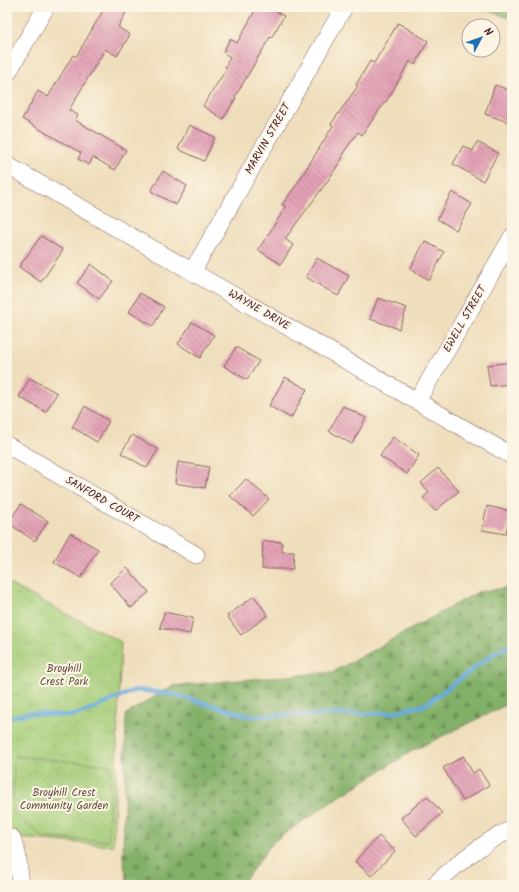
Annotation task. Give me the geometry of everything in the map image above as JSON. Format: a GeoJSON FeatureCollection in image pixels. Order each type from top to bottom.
{"type":"FeatureCollection","features":[{"type":"Feature","properties":{"kind":"street"},"geometry":{"type":"LineString","coordinates":[[7,74],[46,7]]}},
{"type":"Feature","properties":{"kind":"street","name":"MARVIN STREET"},"geometry":{"type":"LineString","coordinates":[[192,272],[344,7]]}},
{"type":"Feature","properties":{"kind":"street","name":"WAYNE DRIVE"},"geometry":{"type":"LineString","coordinates":[[7,165],[512,456]]}},
{"type":"Feature","properties":{"kind":"street","name":"EWELL STREET"},"geometry":{"type":"LineString","coordinates":[[417,401],[511,241]]}},
{"type":"Feature","properties":{"kind":"street","name":"SANFORD COURT"},"geometry":{"type":"LineString","coordinates":[[7,445],[196,555]]}},
{"type":"Feature","properties":{"kind":"street"},"geometry":{"type":"LineString","coordinates":[[434,885],[453,868],[486,844],[512,829]]}},
{"type":"Feature","properties":{"kind":"street"},"geometry":{"type":"LineString","coordinates":[[12,838],[17,853],[21,885]]}},
{"type":"Feature","properties":{"kind":"green space"},"geometry":{"type":"Polygon","coordinates":[[[487,7],[512,7],[512,19],[486,10],[487,7]]]}},
{"type":"Feature","properties":{"kind":"green space","name":"Broyhill Crest Park"},"geometry":{"type":"Polygon","coordinates":[[[7,583],[121,642],[113,846],[7,837],[7,583]]]}},
{"type":"Feature","properties":{"kind":"green space"},"geometry":{"type":"Polygon","coordinates":[[[512,587],[512,702],[412,751],[334,800],[274,841],[241,885],[128,885],[123,858],[126,714],[172,686],[333,672],[478,592],[512,587]]]}},
{"type":"Feature","properties":{"kind":"green space","name":"Broyhill Crest Community Garden"},"geometry":{"type":"Polygon","coordinates":[[[14,756],[111,765],[108,841],[44,838],[13,813],[14,756]]]}},
{"type":"Feature","properties":{"kind":"building"},"geometry":{"type":"Polygon","coordinates":[[[105,7],[129,7],[118,27],[130,35],[117,56],[105,49],[69,110],[78,115],[75,120],[126,150],[115,170],[93,157],[89,165],[78,159],[81,153],[22,119],[38,91],[48,97],[73,55],[76,57],[105,7]]]}},
{"type":"Feature","properties":{"kind":"building"},"geometry":{"type":"Polygon","coordinates":[[[257,7],[268,7],[284,16],[271,38],[270,37],[223,119],[203,106],[227,68],[225,67],[230,57],[223,52],[230,39],[237,43],[257,7]]]}},
{"type":"Feature","properties":{"kind":"building"},"geometry":{"type":"Polygon","coordinates":[[[398,23],[428,41],[415,65],[410,61],[386,102],[362,135],[358,132],[341,156],[343,157],[329,179],[285,239],[293,245],[281,264],[258,250],[286,207],[282,205],[297,184],[333,126],[331,124],[358,86],[356,85],[370,61],[374,63],[398,23]]]}},
{"type":"Feature","properties":{"kind":"building"},"geometry":{"type":"Polygon","coordinates":[[[495,85],[512,91],[512,110],[508,122],[485,114],[495,85]]]}},
{"type":"Feature","properties":{"kind":"building"},"geometry":{"type":"Polygon","coordinates":[[[189,125],[215,137],[204,161],[178,149],[189,125]]]}},
{"type":"Feature","properties":{"kind":"building"},"geometry":{"type":"Polygon","coordinates":[[[477,142],[498,153],[483,181],[453,164],[463,146],[473,151],[477,142]]]}},
{"type":"Feature","properties":{"kind":"building"},"geometry":{"type":"Polygon","coordinates":[[[163,171],[187,186],[176,205],[151,191],[163,171]]]}},
{"type":"Feature","properties":{"kind":"building"},"geometry":{"type":"Polygon","coordinates":[[[452,192],[472,204],[456,230],[437,219],[452,192]]]}},
{"type":"Feature","properties":{"kind":"building"},"geometry":{"type":"Polygon","coordinates":[[[41,236],[63,250],[41,282],[19,267],[41,236]]]}},
{"type":"Feature","properties":{"kind":"building"},"geometry":{"type":"Polygon","coordinates":[[[425,241],[444,252],[429,280],[410,269],[425,241]]]}},
{"type":"Feature","properties":{"kind":"building"},"geometry":{"type":"Polygon","coordinates":[[[317,258],[349,276],[338,296],[306,277],[317,258]]]}},
{"type":"Feature","properties":{"kind":"building"},"geometry":{"type":"Polygon","coordinates":[[[91,264],[113,281],[99,299],[77,283],[91,264]]]}},
{"type":"Feature","properties":{"kind":"building"},"geometry":{"type":"Polygon","coordinates":[[[140,293],[164,307],[153,326],[129,312],[140,293]]]}},
{"type":"Feature","properties":{"kind":"building"},"geometry":{"type":"Polygon","coordinates":[[[378,298],[407,308],[399,329],[370,319],[378,298]]]}},
{"type":"Feature","properties":{"kind":"building"},"geometry":{"type":"Polygon","coordinates":[[[192,322],[214,335],[200,358],[178,344],[192,322]]]}},
{"type":"Feature","properties":{"kind":"building"},"geometry":{"type":"Polygon","coordinates":[[[236,347],[259,361],[247,380],[224,366],[236,347]]]}},
{"type":"Feature","properties":{"kind":"building"},"geometry":{"type":"Polygon","coordinates":[[[512,362],[512,384],[490,386],[487,365],[512,362]]]}},
{"type":"Feature","properties":{"kind":"building"},"geometry":{"type":"Polygon","coordinates":[[[285,377],[307,389],[291,418],[269,406],[285,377]]]}},
{"type":"Feature","properties":{"kind":"building"},"geometry":{"type":"Polygon","coordinates":[[[30,378],[57,393],[46,412],[19,397],[30,378]]]}},
{"type":"Feature","properties":{"kind":"building"},"geometry":{"type":"Polygon","coordinates":[[[85,406],[109,421],[97,442],[72,427],[85,406]]]}},
{"type":"Feature","properties":{"kind":"building"},"geometry":{"type":"Polygon","coordinates":[[[343,406],[366,418],[352,444],[329,431],[343,406]]]}},
{"type":"Feature","properties":{"kind":"building"},"geometry":{"type":"Polygon","coordinates":[[[132,435],[158,449],[147,468],[121,453],[132,435]]]}},
{"type":"Feature","properties":{"kind":"building"},"geometry":{"type":"Polygon","coordinates":[[[393,437],[419,455],[407,474],[380,456],[393,437]]]}},
{"type":"Feature","properties":{"kind":"building"},"geometry":{"type":"Polygon","coordinates":[[[178,462],[209,467],[205,488],[175,483],[178,462]]]}},
{"type":"Feature","properties":{"kind":"building"},"geometry":{"type":"Polygon","coordinates":[[[438,468],[459,491],[435,511],[423,498],[429,492],[421,483],[438,468]]]}},
{"type":"Feature","properties":{"kind":"building"},"geometry":{"type":"Polygon","coordinates":[[[246,479],[269,499],[253,516],[230,496],[246,479]]]}},
{"type":"Feature","properties":{"kind":"building"},"geometry":{"type":"Polygon","coordinates":[[[21,504],[48,521],[35,541],[8,523],[21,504]]]}},
{"type":"Feature","properties":{"kind":"building"},"geometry":{"type":"Polygon","coordinates":[[[487,506],[510,511],[506,534],[482,530],[487,506]]]}},
{"type":"Feature","properties":{"kind":"building"},"geometry":{"type":"Polygon","coordinates":[[[70,533],[98,549],[81,578],[54,562],[70,533]]]}},
{"type":"Feature","properties":{"kind":"building"},"geometry":{"type":"Polygon","coordinates":[[[263,541],[282,542],[282,552],[294,552],[293,569],[262,569],[263,541]]]}},
{"type":"Feature","properties":{"kind":"building"},"geometry":{"type":"Polygon","coordinates":[[[127,568],[149,592],[131,608],[110,583],[127,568]]]}},
{"type":"Feature","properties":{"kind":"building"},"geometry":{"type":"Polygon","coordinates":[[[254,596],[268,615],[241,635],[227,616],[254,596]]]}},
{"type":"Feature","properties":{"kind":"building"},"geometry":{"type":"Polygon","coordinates":[[[164,612],[193,618],[190,634],[160,628],[164,612]]]}},
{"type":"Feature","properties":{"kind":"building"},"geometry":{"type":"Polygon","coordinates":[[[463,756],[473,773],[479,769],[489,785],[463,801],[443,768],[463,756]]]}},
{"type":"Feature","properties":{"kind":"building"},"geometry":{"type":"Polygon","coordinates":[[[427,796],[442,813],[416,836],[401,818],[427,796]]]}},
{"type":"Feature","properties":{"kind":"building"},"geometry":{"type":"Polygon","coordinates":[[[379,836],[395,851],[371,876],[355,861],[379,836]]]}},
{"type":"Feature","properties":{"kind":"waterway"},"geometry":{"type":"LineString","coordinates":[[7,718],[29,713],[70,716],[86,712],[135,690],[172,694],[249,716],[390,713],[425,705],[492,655],[512,643]]}}]}
